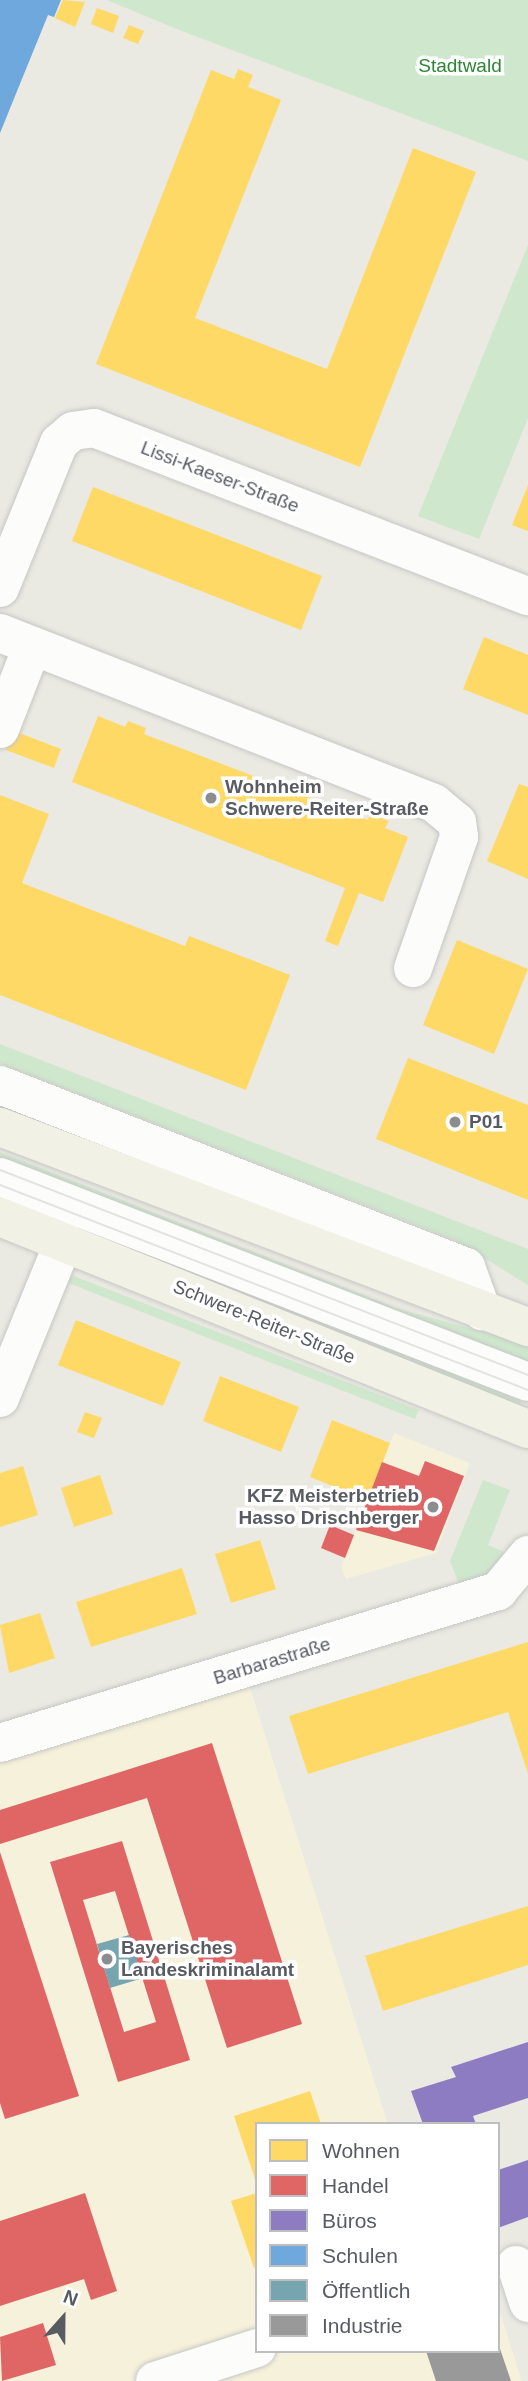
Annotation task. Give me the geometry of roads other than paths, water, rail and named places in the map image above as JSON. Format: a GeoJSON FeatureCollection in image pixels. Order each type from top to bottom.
{"type":"FeatureCollection","features":[{"type":"Feature","properties":{"kind":"main road"},"geometry":{"type":"LineString","coordinates":[[0,1127],[528,1327]]}},
{"type":"Feature","properties":{"kind":"main road","name":"Schwere-Reiter-Straße"},"geometry":{"type":"LineString","coordinates":[[0,1217],[528,1429]]}},
{"type":"Feature","properties":{"kind":"street","name":"Lissi-Kaeser-Straße"},"geometry":{"type":"LineString","coordinates":[[0,588],[59,443],[73,431],[94,428],[528,596]]}},
{"type":"Feature","properties":{"kind":"street"},"geometry":{"type":"LineString","coordinates":[[0,729],[16,640],[434,803],[457,822],[459,837],[413,968]]}},
{"type":"Feature","properties":{"kind":"street"},"geometry":{"type":"LineString","coordinates":[[0,1085],[466,1267],[482,1311]]}},
{"type":"Feature","properties":{"kind":"street"},"geometry":{"type":"LineString","coordinates":[[0,1177],[528,1382]]}},
{"type":"Feature","properties":{"kind":"street"},"geometry":{"type":"LineString","coordinates":[[0,1398],[64,1241]]}},
{"type":"Feature","properties":{"kind":"street","name":"Barbarastraße"},"geometry":{"type":"LineString","coordinates":[[0,1743],[498,1591],[528,1555]]}},
{"type":"Feature","properties":{"kind":"street"},"geometry":{"type":"LineString","coordinates":[[514,2266],[528,2304]]}},
{"type":"Feature","properties":{"kind":"street"},"geometry":{"type":"LineString","coordinates":[[171,2379],[255,2349]]}},
{"type":"Feature","properties":{"kind":"tram line"},"geometry":{"type":"LineString","coordinates":[[0,1170],[528,1375]]}},
{"type":"Feature","properties":{"kind":"tram line"},"geometry":{"type":"LineString","coordinates":[[0,1185],[528,1390]]}},
{"type":"Feature","properties":{"kind":"place","name":"Wohnheim Schwere-Reiter-Straße"},"geometry":{"type":"Point","coordinates":[211,798]}},
{"type":"Feature","properties":{"kind":"place","name":"P01"},"geometry":{"type":"Point","coordinates":[455,1122]}},
{"type":"Feature","properties":{"kind":"place","name":"KFZ Meisterbetrieb Hasso Drischberger"},"geometry":{"type":"Point","coordinates":[433,1507]}},
{"type":"Feature","properties":{"kind":"place","name":"Bayerisches Landeskriminalamt"},"geometry":{"type":"Point","coordinates":[107,1959]}},
{"type":"Feature","properties":{"kind":"park label","name":"Stadtwald"},"geometry":{"type":"Point","coordinates":[460,66]}}]}
